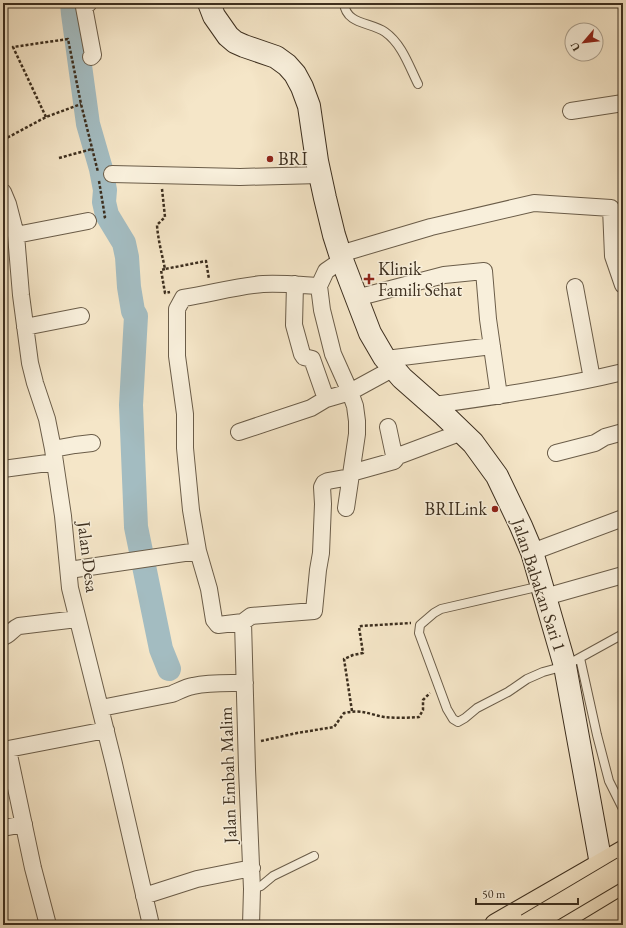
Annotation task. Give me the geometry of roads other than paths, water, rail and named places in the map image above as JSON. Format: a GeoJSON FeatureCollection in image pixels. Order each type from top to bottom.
{"type":"FeatureCollection","features":[{"type":"Feature","properties":{"kind":"main road"},"geometry":{"type":"LineString","coordinates":[[496,925],[601,864]]}},
{"type":"Feature","properties":{"kind":"main road"},"geometry":{"type":"LineString","coordinates":[[527,925],[621,865]]}},
{"type":"Feature","properties":{"kind":"main road"},"geometry":{"type":"LineString","coordinates":[[552,925],[621,865]]}},
{"type":"Feature","properties":{"kind":"street"},"geometry":{"type":"LineString","coordinates":[[89,3],[84,7],[93,55],[91,57]]}},
{"type":"Feature","properties":{"kind":"street","name":"Jalan Babakan Sari 1"},"geometry":{"type":"LineString","coordinates":[[209,3],[214,16],[228,36],[239,44],[276,57],[296,74],[309,106],[320,175],[341,257],[370,333],[390,364],[402,378],[434,405],[473,443],[497,476],[521,526],[532,552],[543,592],[572,662],[601,864],[621,865]]}},
{"type":"Feature","properties":{"kind":"street"},"geometry":{"type":"LineString","coordinates":[[571,111],[623,103]]}},
{"type":"Feature","properties":{"kind":"street"},"geometry":{"type":"LineString","coordinates":[[103,176],[161,174],[240,177],[320,175]]}},
{"type":"Feature","properties":{"kind":"street","name":"Jalan Desa"},"geometry":{"type":"LineString","coordinates":[[3,192],[8,204],[16,235],[30,363],[47,419],[54,456],[63,516],[70,588],[101,708],[151,925]]}},
{"type":"Feature","properties":{"kind":"street"},"geometry":{"type":"LineString","coordinates":[[346,508],[357,434],[357,421],[355,406],[350,392],[333,354],[322,310],[320,286],[321,278],[326,270],[341,257],[431,227],[534,203],[611,208],[617,233],[613,256],[623,285]]}},
{"type":"Feature","properties":{"kind":"street"},"geometry":{"type":"LineString","coordinates":[[16,235],[88,222]]}},
{"type":"Feature","properties":{"kind":"street"},"geometry":{"type":"LineString","coordinates":[[356,298],[444,275],[484,271],[488,319],[499,396]]}},
{"type":"Feature","properties":{"kind":"street"},"geometry":{"type":"LineString","coordinates":[[320,286],[264,284],[237,287],[183,298],[177,309],[177,356],[185,414],[185,448],[191,510],[198,551],[209,589],[214,620],[218,625],[243,622],[251,616],[314,611],[321,553],[323,504],[322,487],[324,483],[328,480],[350,475],[395,460],[398,456],[462,432]]}},
{"type":"Feature","properties":{"kind":"street"},"geometry":{"type":"LineString","coordinates":[[295,284],[294,325],[302,354],[304,357],[312,359],[314,362],[326,400]]}},
{"type":"Feature","properties":{"kind":"street"},"geometry":{"type":"LineString","coordinates":[[576,287],[592,379]]}},
{"type":"Feature","properties":{"kind":"street"},"geometry":{"type":"LineString","coordinates":[[25,327],[81,316]]}},
{"type":"Feature","properties":{"kind":"street"},"geometry":{"type":"LineString","coordinates":[[239,432],[310,408],[326,400],[350,392],[390,364],[492,346]]}},
{"type":"Feature","properties":{"kind":"street"},"geometry":{"type":"LineString","coordinates":[[434,405],[499,396],[623,372]]}},
{"type":"Feature","properties":{"kind":"street"},"geometry":{"type":"LineString","coordinates":[[388,427],[395,460]]}},
{"type":"Feature","properties":{"kind":"street"},"geometry":{"type":"LineString","coordinates":[[556,453],[595,443],[605,437],[623,432]]}},
{"type":"Feature","properties":{"kind":"street"},"geometry":{"type":"LineString","coordinates":[[3,469],[54,456],[75,445],[92,443]]}},
{"type":"Feature","properties":{"kind":"street"},"geometry":{"type":"LineString","coordinates":[[532,552],[623,518]]}},
{"type":"Feature","properties":{"kind":"street"},"geometry":{"type":"LineString","coordinates":[[69,570],[198,551]]}},
{"type":"Feature","properties":{"kind":"street"},"geometry":{"type":"LineString","coordinates":[[543,592],[623,575]]}},
{"type":"Feature","properties":{"kind":"street"},"geometry":{"type":"LineString","coordinates":[[3,637],[19,626],[77,619]]}},
{"type":"Feature","properties":{"kind":"street","name":"Jalan Embah Malim"},"geometry":{"type":"LineString","coordinates":[[243,622],[246,745],[252,868],[251,925]]}},
{"type":"Feature","properties":{"kind":"street"},"geometry":{"type":"LineString","coordinates":[[101,708],[172,694],[195,685],[214,683],[245,684]]}},
{"type":"Feature","properties":{"kind":"street"},"geometry":{"type":"LineString","coordinates":[[48,925],[5,750],[37,742],[106,730]]}},
{"type":"Feature","properties":{"kind":"street"},"geometry":{"type":"LineString","coordinates":[[3,828],[24,824]]}},
{"type":"Feature","properties":{"kind":"street"},"geometry":{"type":"LineString","coordinates":[[144,896],[197,879],[252,868]]}},
{"type":"Feature","properties":{"kind":"lane"},"geometry":{"type":"LineString","coordinates":[[344,3],[347,13],[351,18],[361,23],[375,26],[395,39],[418,84]]}},
{"type":"Feature","properties":{"kind":"lane"},"geometry":{"type":"LineString","coordinates":[[543,592],[442,609],[434,612],[419,628],[419,633],[441,695],[449,714],[453,719],[458,722],[477,708],[508,692],[527,679],[572,662],[623,634]]}},
{"type":"Feature","properties":{"kind":"lane"},"geometry":{"type":"LineString","coordinates":[[572,662],[595,728],[609,781],[623,810]]}},
{"type":"Feature","properties":{"kind":"lane"},"geometry":{"type":"LineString","coordinates":[[252,889],[261,886],[273,876],[314,856]]}},
{"type":"Feature","properties":{"kind":"waterway"},"geometry":{"type":"LineString","coordinates":[[72,3],[88,124],[101,169],[105,190],[104,202],[107,215],[124,243],[127,257],[129,287],[133,311],[136,316],[131,405],[136,527],[161,649],[169,669]]}},
{"type":"Feature","properties":{"kind":"place","name":"BRI"},"geometry":{"type":"Point","coordinates":[270,159]}},
{"type":"Feature","properties":{"kind":"place","name":"Klinik Famili Sehat"},"geometry":{"type":"Point","coordinates":[369,279]}},
{"type":"Feature","properties":{"kind":"place","name":"BRILink"},"geometry":{"type":"Point","coordinates":[495,509]}}]}
